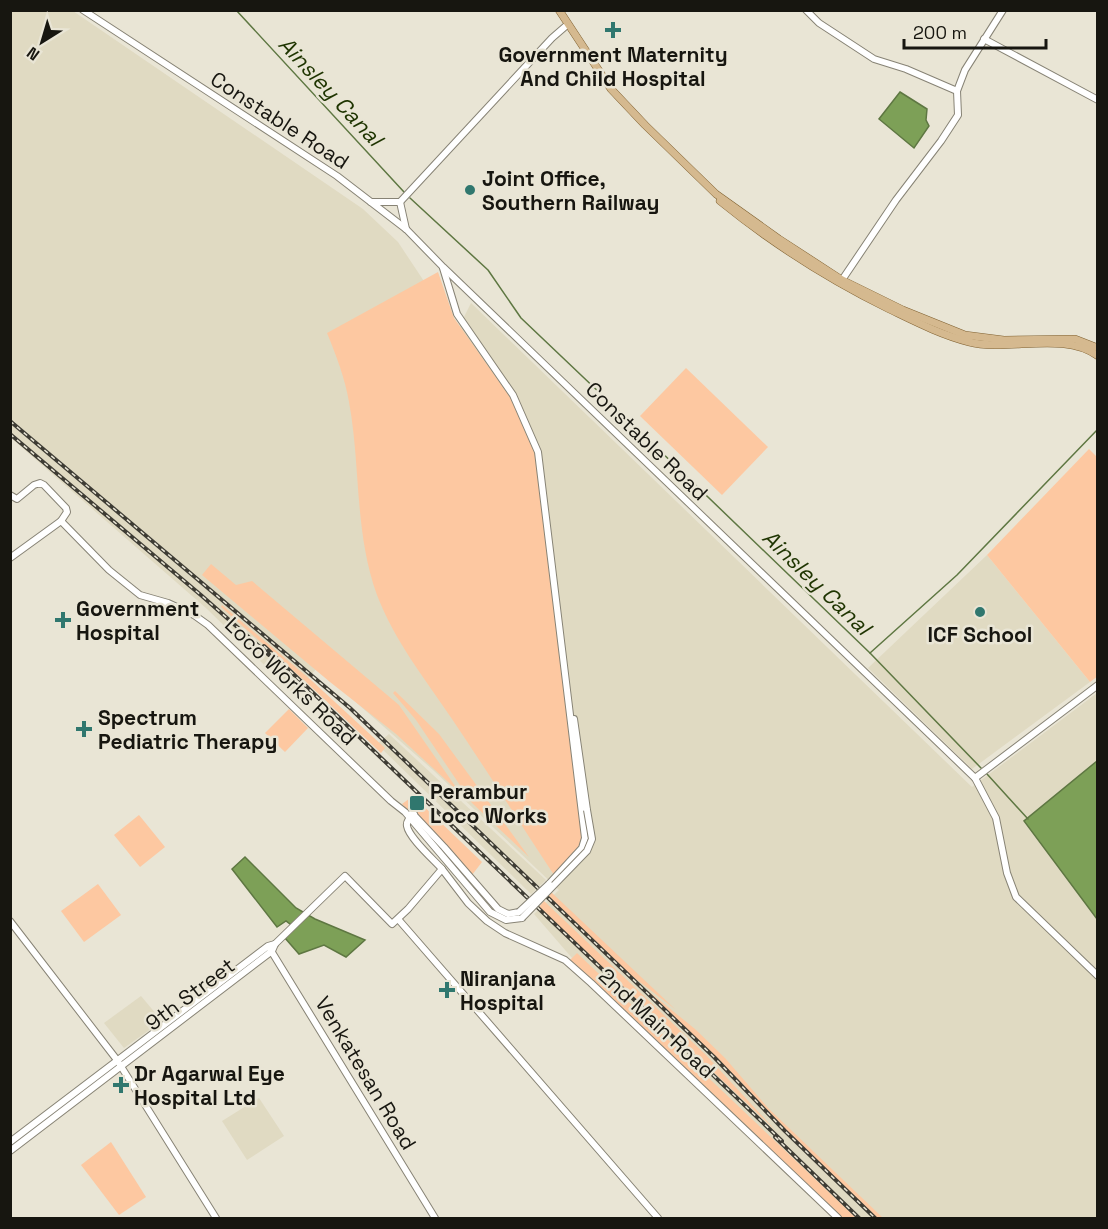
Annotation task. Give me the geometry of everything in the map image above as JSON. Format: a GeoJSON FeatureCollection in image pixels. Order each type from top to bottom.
{"type":"FeatureCollection","features":[{"type":"Feature","properties":{"kind":"main road"},"geometry":{"type":"LineString","coordinates":[[560,13],[610,88],[716,194],[842,280],[903,310],[965,335],[1004,340],[1075,339],[1098,348]]}},
{"type":"Feature","properties":{"kind":"main road"},"geometry":{"type":"LineString","coordinates":[[716,194],[717,198],[730,209],[787,252],[828,278],[911,320],[971,342],[992,345],[1062,344],[1078,346],[1098,356]]}},
{"type":"Feature","properties":{"kind":"street","name":"Constable Road"},"geometry":{"type":"LineString","coordinates":[[83,10],[338,176],[406,229],[975,778],[996,818],[1007,873],[1016,897],[1098,976]]}},
{"type":"Feature","properties":{"kind":"street"},"geometry":{"type":"LineString","coordinates":[[560,13],[568,10]]}},
{"type":"Feature","properties":{"kind":"street"},"geometry":{"type":"LineString","coordinates":[[806,10],[819,23],[874,59],[906,69],[957,91]]}},
{"type":"Feature","properties":{"kind":"street"},"geometry":{"type":"LineString","coordinates":[[842,280],[896,200],[958,115],[957,91],[965,70],[1003,10]]}},
{"type":"Feature","properties":{"kind":"street"},"geometry":{"type":"LineString","coordinates":[[371,202],[400,202],[552,38],[567,25]]}},
{"type":"Feature","properties":{"kind":"street"},"geometry":{"type":"LineString","coordinates":[[984,39],[1098,100]]}},
{"type":"Feature","properties":{"kind":"street"},"geometry":{"type":"LineString","coordinates":[[400,202],[406,229]]}},
{"type":"Feature","properties":{"kind":"street"},"geometry":{"type":"LineString","coordinates":[[443,267],[457,314],[513,395],[538,452],[572,716],[592,839],[587,851],[521,915]]}},
{"type":"Feature","properties":{"kind":"street"},"geometry":{"type":"LineString","coordinates":[[10,495],[17,499],[40,483],[66,508],[67,512],[61,521],[10,558]]}},
{"type":"Feature","properties":{"kind":"street","name":"Loco Works Road"},"geometry":{"type":"LineString","coordinates":[[61,521],[109,570],[140,595],[168,603],[194,615],[208,625],[391,801],[410,815],[490,912],[506,920],[521,915]]}},
{"type":"Feature","properties":{"kind":"street"},"geometry":{"type":"LineString","coordinates":[[975,778],[1098,685]]}},
{"type":"Feature","properties":{"kind":"street"},"geometry":{"type":"LineString","coordinates":[[521,915],[584,844],[583,816],[570,720],[572,716]]}},
{"type":"Feature","properties":{"kind":"street","name":"2nd Main Road"},"geometry":{"type":"LineString","coordinates":[[410,815],[407,826],[410,834],[442,869],[468,903],[487,921],[505,933],[565,960],[591,982],[838,1218]]}},
{"type":"Feature","properties":{"kind":"street"},"geometry":{"type":"LineString","coordinates":[[442,869],[398,919],[470,1000],[617,1174],[658,1218]]}},
{"type":"Feature","properties":{"kind":"street","name":"9th Street"},"geometry":{"type":"LineString","coordinates":[[119,1063],[272,947],[345,876],[392,924],[398,919]]}},
{"type":"Feature","properties":{"kind":"street"},"geometry":{"type":"LineString","coordinates":[[10,921],[119,1063],[216,1218]]}},
{"type":"Feature","properties":{"kind":"street","name":"Venkatesan Road"},"geometry":{"type":"LineString","coordinates":[[272,947],[435,1218]]}},
{"type":"Feature","properties":{"kind":"street"},"geometry":{"type":"LineString","coordinates":[[10,1142],[119,1063]]}},
{"type":"Feature","properties":{"kind":"street"},"geometry":{"type":"LineString","coordinates":[[10,1151],[119,1063]]}},
{"type":"Feature","properties":{"kind":"shaded area"},"geometry":{"type":"Polygon","coordinates":[[[11,11],[73,11],[363,209],[398,242],[457,331],[471,303],[972,787],[1097,693],[1097,1218],[839,1218],[765,1140],[572,958],[534,914],[559,890],[433,770],[317,668],[294,694],[207,609],[11,438],[11,11]]]}},
{"type":"Feature","properties":{"kind":"shaded area"},"geometry":{"type":"Polygon","coordinates":[[[900,92],[927,109],[926,120],[929,126],[914,148],[879,119],[900,92]]]}},
{"type":"Feature","properties":{"kind":"shaded area"},"geometry":{"type":"Polygon","coordinates":[[[438,272],[454,318],[510,397],[535,454],[583,837],[575,853],[554,875],[392,628],[377,595],[365,547],[349,402],[343,375],[327,333],[438,272]]]}},
{"type":"Feature","properties":{"kind":"shaded area"},"geometry":{"type":"Polygon","coordinates":[[[686,368],[768,447],[722,495],[640,416],[686,368]]]}},
{"type":"Feature","properties":{"kind":"shaded area"},"geometry":{"type":"Polygon","coordinates":[[[1089,449],[1098,458],[1098,676],[1090,682],[987,555],[1089,449]]]}},
{"type":"Feature","properties":{"kind":"shaded area","name":"ICF School"},"geometry":{"type":"Polygon","coordinates":[[[987,555],[1090,682],[972,769],[868,668],[987,555]]]}},
{"type":"Feature","properties":{"kind":"shaded area"},"geometry":{"type":"Polygon","coordinates":[[[211,564],[236,585],[252,581],[399,705],[460,793],[396,734],[202,575],[211,564]]]}},
{"type":"Feature","properties":{"kind":"shaded area"},"geometry":{"type":"Polygon","coordinates":[[[222,605],[311,680],[385,748],[381,753],[306,682],[221,607],[222,605]]]}},
{"type":"Feature","properties":{"kind":"shaded area"},"geometry":{"type":"Polygon","coordinates":[[[395,691],[439,734],[529,857],[472,803],[416,720],[393,693],[395,691]]]}},
{"type":"Feature","properties":{"kind":"shaded area"},"geometry":{"type":"Polygon","coordinates":[[[289,709],[308,728],[285,752],[265,733],[289,709]]]}},
{"type":"Feature","properties":{"kind":"shaded area"},"geometry":{"type":"Polygon","coordinates":[[[389,734],[546,880],[531,894],[377,744],[389,734]]]}},
{"type":"Feature","properties":{"kind":"shaded area"},"geometry":{"type":"Polygon","coordinates":[[[1097,761],[1097,919],[1024,821],[1097,761]]]}},
{"type":"Feature","properties":{"kind":"shaded area"},"geometry":{"type":"Polygon","coordinates":[[[413,796],[482,862],[472,875],[416,812],[407,809],[402,804],[413,796]]]}},
{"type":"Feature","properties":{"kind":"shaded area"},"geometry":{"type":"Polygon","coordinates":[[[139,815],[165,847],[140,867],[114,835],[139,815]]]}},
{"type":"Feature","properties":{"kind":"shaded area"},"geometry":{"type":"Polygon","coordinates":[[[245,857],[296,908],[315,919],[365,940],[346,957],[324,945],[299,954],[285,938],[295,928],[286,921],[277,927],[232,869],[245,857]]]}},
{"type":"Feature","properties":{"kind":"shaded area"},"geometry":{"type":"Polygon","coordinates":[[[98,884],[121,915],[84,942],[61,911],[98,884]]]}},
{"type":"Feature","properties":{"kind":"shaded area"},"geometry":{"type":"Polygon","coordinates":[[[551,892],[675,1009],[628,973],[547,896],[551,892]]]}},
{"type":"Feature","properties":{"kind":"shaded area"},"geometry":{"type":"Polygon","coordinates":[[[544,901],[706,1055],[776,1131],[539,907],[544,901]]]}},
{"type":"Feature","properties":{"kind":"shaded area"},"geometry":{"type":"Polygon","coordinates":[[[577,953],[856,1218],[842,1218],[569,961],[577,953]]]}},
{"type":"Feature","properties":{"kind":"shaded area"},"geometry":{"type":"Polygon","coordinates":[[[647,990],[695,1029],[725,1058],[769,1109],[883,1218],[877,1218],[789,1134],[739,1080],[647,990]]]}},
{"type":"Feature","properties":{"kind":"shaded area"},"geometry":{"type":"Polygon","coordinates":[[[141,996],[162,1021],[124,1048],[104,1023],[141,996]]]}},
{"type":"Feature","properties":{"kind":"shaded area"},"geometry":{"type":"Polygon","coordinates":[[[259,1098],[284,1136],[247,1160],[222,1121],[259,1098]]]}},
{"type":"Feature","properties":{"kind":"shaded area"},"geometry":{"type":"Polygon","coordinates":[[[111,1142],[146,1197],[119,1215],[81,1165],[111,1142]]]}},
{"type":"Feature","properties":{"kind":"waterway","name":"Ainsley Canal"},"geometry":{"type":"LineString","coordinates":[[236,10],[404,192]]}},
{"type":"Feature","properties":{"kind":"waterway","name":"Ainsley Canal"},"geometry":{"type":"LineString","coordinates":[[410,198],[488,270],[521,318],[623,415]]}},
{"type":"Feature","properties":{"kind":"waterway","name":"Ainsley Canal"},"geometry":{"type":"LineString","coordinates":[[629,421],[870,653],[981,768]]}},
{"type":"Feature","properties":{"kind":"waterway"},"geometry":{"type":"LineString","coordinates":[[870,653],[957,575],[1098,429]]}},
{"type":"Feature","properties":{"kind":"waterway","name":"Ainsley Canal"},"geometry":{"type":"LineString","coordinates":[[987,774],[1028,819]]}},
{"type":"Feature","properties":{"kind":"railway"},"geometry":{"type":"LineString","coordinates":[[10,421],[350,708],[714,1057],[785,1131],[875,1218]]}},
{"type":"Feature","properties":{"kind":"railway"},"geometry":{"type":"LineString","coordinates":[[10,434],[269,655]]}},
{"type":"Feature","properties":{"kind":"railway"},"geometry":{"type":"LineString","coordinates":[[264,646],[782,1141]]}},
{"type":"Feature","properties":{"kind":"railway"},"geometry":{"type":"LineString","coordinates":[[775,1137],[859,1218]]}},
{"type":"Feature","properties":{"kind":"place","name":"Government Maternity And Child Hospital"},"geometry":{"type":"Point","coordinates":[613,30]}},
{"type":"Feature","properties":{"kind":"place","name":"Joint Office, Southern Railway"},"geometry":{"type":"Point","coordinates":[470,190]}},
{"type":"Feature","properties":{"kind":"place","name":"ICF School"},"geometry":{"type":"Point","coordinates":[980,612]}},
{"type":"Feature","properties":{"kind":"place","name":"Government Hospital"},"geometry":{"type":"Point","coordinates":[63,620]}},
{"type":"Feature","properties":{"kind":"place","name":"Spectrum Pediatric Therapy"},"geometry":{"type":"Point","coordinates":[84,729]}},
{"type":"Feature","properties":{"kind":"place","name":"Perambur Loco Works"},"geometry":{"type":"Point","coordinates":[417,803]}},
{"type":"Feature","properties":{"kind":"place","name":"Niranjana Hospital"},"geometry":{"type":"Point","coordinates":[447,990]}},
{"type":"Feature","properties":{"kind":"place","name":"Dr Agarwal Eye Hospital Ltd"},"geometry":{"type":"Point","coordinates":[121,1085]}}]}
